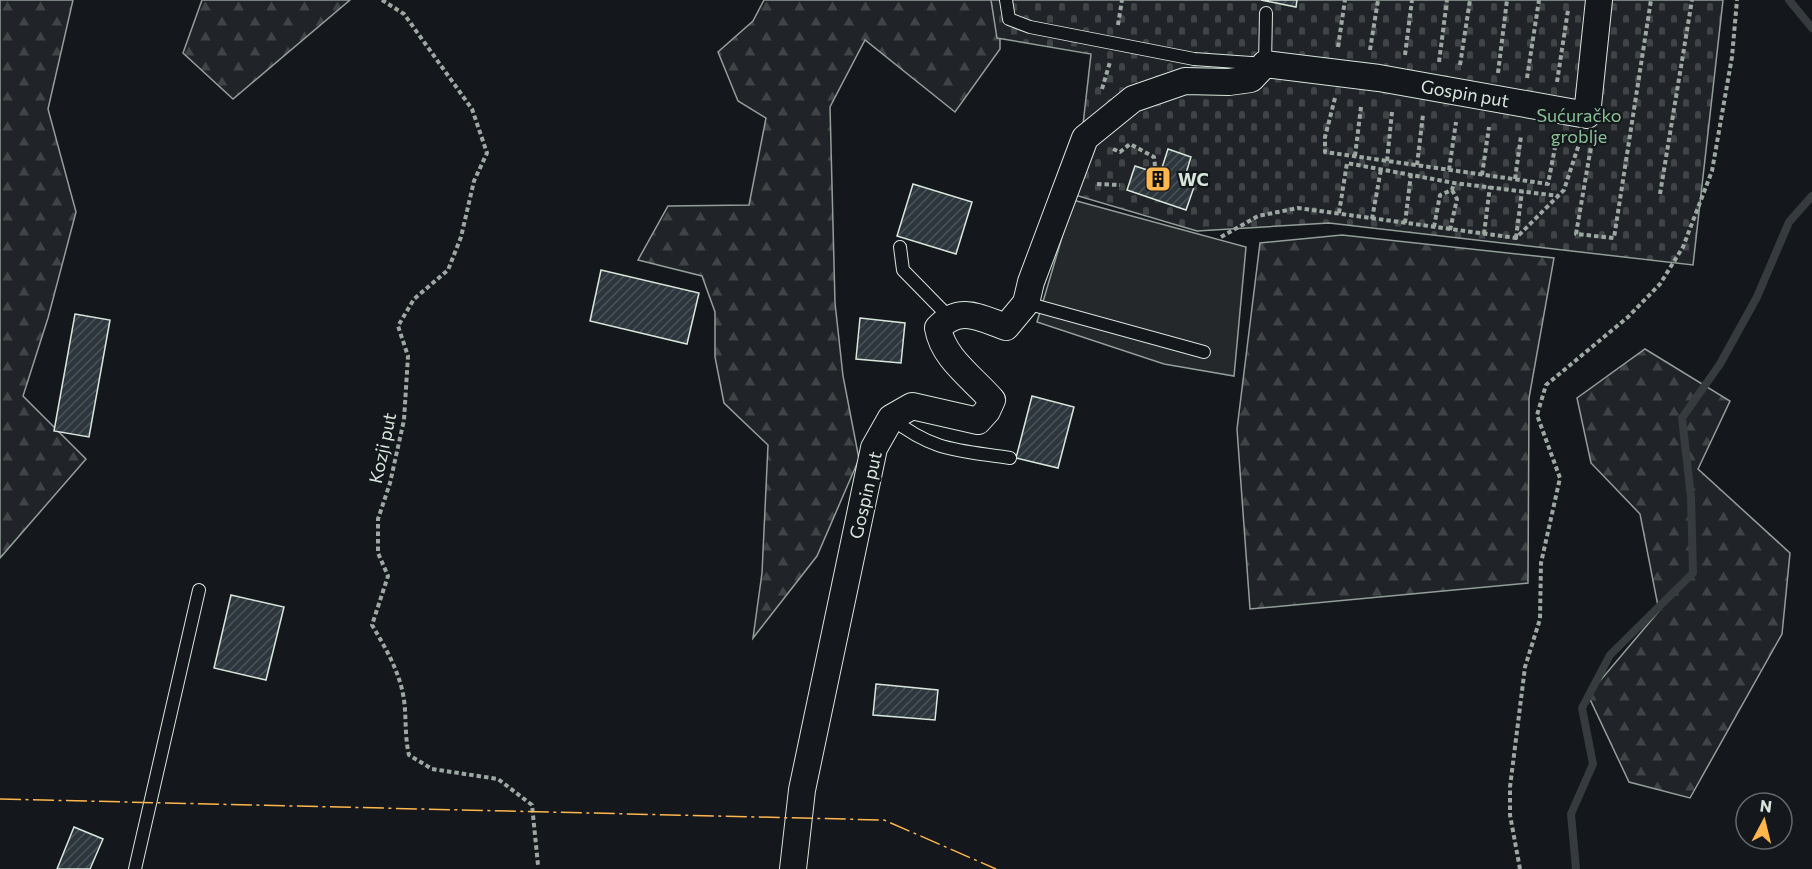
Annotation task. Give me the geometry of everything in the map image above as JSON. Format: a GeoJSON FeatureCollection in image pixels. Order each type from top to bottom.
{"type":"FeatureCollection","features":[{"type":"Feature","properties":{"kind":"street"},"geometry":{"type":"LineString","coordinates":[[1585,123],[1599,0]]}},
{"type":"Feature","properties":{"kind":"street","name":"Gospin put"},"geometry":{"type":"LineString","coordinates":[[1264,64],[1338,66],[1585,123]]}},
{"type":"Feature","properties":{"kind":"street"},"geometry":{"type":"LineString","coordinates":[[891,418],[912,406],[978,421],[987,411],[992,400],[959,367],[941,344],[938,328],[948,317],[969,314],[1006,327],[1026,303],[1031,282],[1085,138],[1133,99],[1185,81],[1229,82],[1251,79],[1264,64]]}},
{"type":"Feature","properties":{"kind":"street","name":"Gospin put"},"geometry":{"type":"LineString","coordinates":[[793,869],[802,790],[874,448],[891,418]]}},
{"type":"Feature","properties":{"kind":"lane","name":"Gospin put"},"geometry":{"type":"LineString","coordinates":[[1006,0],[1009,19],[1030,27],[1194,59],[1264,64]]}},
{"type":"Feature","properties":{"kind":"lane"},"geometry":{"type":"LineString","coordinates":[[1264,64],[1266,13]]}},
{"type":"Feature","properties":{"kind":"lane"},"geometry":{"type":"LineString","coordinates":[[900,247],[903,270],[948,317]]}},
{"type":"Feature","properties":{"kind":"lane"},"geometry":{"type":"LineString","coordinates":[[1026,303],[1204,352]]}},
{"type":"Feature","properties":{"kind":"lane"},"geometry":{"type":"LineString","coordinates":[[891,418],[914,436],[940,448],[1010,458]]}},
{"type":"Feature","properties":{"kind":"lane"},"geometry":{"type":"LineString","coordinates":[[135,869],[199,590]]}},
{"type":"Feature","properties":{"kind":"path","name":"Kozji put"},"geometry":{"type":"LineString","coordinates":[[382,0],[405,14],[472,109],[487,153],[474,181],[461,237],[447,270],[414,299],[398,326],[408,356],[404,420],[390,483],[378,519],[378,553],[388,576],[372,625],[389,653],[403,694],[404,735],[409,754],[432,769],[498,779],[532,805],[538,865]]}},
{"type":"Feature","properties":{"kind":"path"},"geometry":{"type":"LineString","coordinates":[[1345,0],[1338,66],[1325,137],[1325,152],[1548,184],[1556,142],[1585,123]]}},
{"type":"Feature","properties":{"kind":"path"},"geometry":{"type":"LineString","coordinates":[[1370,53],[1378,0]]}},
{"type":"Feature","properties":{"kind":"path"},"geometry":{"type":"LineString","coordinates":[[1403,65],[1412,0]]}},
{"type":"Feature","properties":{"kind":"path"},"geometry":{"type":"LineString","coordinates":[[1437,71],[1447,0]]}},
{"type":"Feature","properties":{"kind":"path"},"geometry":{"type":"LineString","coordinates":[[1460,70],[1470,0]]}},
{"type":"Feature","properties":{"kind":"path"},"geometry":{"type":"LineString","coordinates":[[1498,73],[1507,0]]}},
{"type":"Feature","properties":{"kind":"path"},"geometry":{"type":"LineString","coordinates":[[1527,78],[1539,0]]}},
{"type":"Feature","properties":{"kind":"path"},"geometry":{"type":"LineString","coordinates":[[1547,81],[1557,82],[1570,0]]}},
{"type":"Feature","properties":{"kind":"path"},"geometry":{"type":"LineString","coordinates":[[1585,123],[1593,137],[1576,234],[1614,238],[1652,0]]}},
{"type":"Feature","properties":{"kind":"path"},"geometry":{"type":"LineString","coordinates":[[1660,194],[1692,0]]}},
{"type":"Feature","properties":{"kind":"path"},"geometry":{"type":"LineString","coordinates":[[1520,869],[1510,815],[1510,787],[1525,667],[1540,619],[1541,563],[1560,478],[1537,415],[1546,385],[1628,317],[1660,284],[1683,247],[1712,171],[1732,57],[1737,0]]}},
{"type":"Feature","properties":{"kind":"path"},"geometry":{"type":"LineString","coordinates":[[1100,96],[1115,43],[1123,1]]}},
{"type":"Feature","properties":{"kind":"path"},"geometry":{"type":"LineString","coordinates":[[1488,72],[1508,75]]}},
{"type":"Feature","properties":{"kind":"path"},"geometry":{"type":"LineString","coordinates":[[1518,77],[1537,80]]}},
{"type":"Feature","properties":{"kind":"path"},"geometry":{"type":"LineString","coordinates":[[1355,156],[1361,107]]}},
{"type":"Feature","properties":{"kind":"path"},"geometry":{"type":"LineString","coordinates":[[1387,161],[1392,112]]}},
{"type":"Feature","properties":{"kind":"path"},"geometry":{"type":"LineString","coordinates":[[1417,165],[1423,115]]}},
{"type":"Feature","properties":{"kind":"path"},"geometry":{"type":"LineString","coordinates":[[1449,170],[1456,122]]}},
{"type":"Feature","properties":{"kind":"path"},"geometry":{"type":"LineString","coordinates":[[1516,238],[1564,190],[1585,123]]}},
{"type":"Feature","properties":{"kind":"path"},"geometry":{"type":"LineString","coordinates":[[1482,175],[1489,127]]}},
{"type":"Feature","properties":{"kind":"path"},"geometry":{"type":"LineString","coordinates":[[1515,179],[1521,136]]}},
{"type":"Feature","properties":{"kind":"path"},"geometry":{"type":"LineString","coordinates":[[1085,138],[1120,152],[1130,144],[1154,157],[1155,166]]}},
{"type":"Feature","properties":{"kind":"path"},"geometry":{"type":"LineString","coordinates":[[1339,213],[1347,164],[1454,183],[1559,196]]}},
{"type":"Feature","properties":{"kind":"path"},"geometry":{"type":"LineString","coordinates":[[1372,219],[1381,169]]}},
{"type":"Feature","properties":{"kind":"path"},"geometry":{"type":"LineString","coordinates":[[1405,224],[1411,174]]}},
{"type":"Feature","properties":{"kind":"path"},"geometry":{"type":"LineString","coordinates":[[1450,230],[1457,199],[1452,190],[1454,183]]}},
{"type":"Feature","properties":{"kind":"path"},"geometry":{"type":"LineString","coordinates":[[1484,234],[1490,186]]}},
{"type":"Feature","properties":{"kind":"path"},"geometry":{"type":"LineString","coordinates":[[1434,227],[1440,195],[1452,190]]}},
{"type":"Feature","properties":{"kind":"path"},"geometry":{"type":"LineString","coordinates":[[1516,238],[1522,191]]}},
{"type":"Feature","properties":{"kind":"path"},"geometry":{"type":"LineString","coordinates":[[1221,237],[1258,216],[1298,208],[1516,238]]}},
{"type":"Feature","properties":{"kind":"green space"},"geometry":{"type":"Polygon","coordinates":[[[0,0],[73,0],[48,109],[76,212],[48,318],[23,396],[86,459],[0,558],[0,0]]]}},
{"type":"Feature","properties":{"kind":"green space"},"geometry":{"type":"Polygon","coordinates":[[[202,0],[350,0],[233,99],[183,53],[202,0]]]}},
{"type":"Feature","properties":{"kind":"green space"},"geometry":{"type":"Polygon","coordinates":[[[764,0],[1000,0],[1000,49],[955,112],[865,40],[830,107],[835,303],[843,376],[859,459],[817,556],[753,638],[762,573],[768,445],[724,403],[715,357],[715,312],[702,276],[638,260],[668,206],[749,205],[766,118],[738,101],[718,52],[753,21],[764,0]]]}},
{"type":"Feature","properties":{"kind":"green space","name":"Sućuračko groblje"},"geometry":{"type":"Polygon","coordinates":[[[991,0],[1723,0],[1693,265],[1329,223],[1197,231],[1075,195],[1091,54],[997,38],[991,0]]]}},
{"type":"Feature","properties":{"kind":"green space"},"geometry":{"type":"Polygon","coordinates":[[[1342,235],[1554,258],[1529,398],[1528,583],[1250,609],[1237,429],[1260,243],[1342,235]]]}},
{"type":"Feature","properties":{"kind":"green space"},"geometry":{"type":"Polygon","coordinates":[[[1645,349],[1730,401],[1698,469],[1790,553],[1782,634],[1690,798],[1629,782],[1588,695],[1659,611],[1640,514],[1591,463],[1577,398],[1645,349]]]}},
{"type":"Feature","properties":{"kind":"shaded area"},"geometry":{"type":"Polygon","coordinates":[[[1073,200],[1246,247],[1234,376],[1164,364],[1037,322],[1073,200]]]}},
{"type":"Feature","properties":{"kind":"building"},"geometry":{"type":"Polygon","coordinates":[[[1261,0],[1297,0],[1296,7],[1261,0]]]}},
{"type":"Feature","properties":{"kind":"building","name":"WC"},"geometry":{"type":"Polygon","coordinates":[[[1168,149],[1191,157],[1183,183],[1194,187],[1186,210],[1127,190],[1135,166],[1160,174],[1168,149]]]}},
{"type":"Feature","properties":{"kind":"building"},"geometry":{"type":"Polygon","coordinates":[[[913,184],[972,202],[956,254],[897,236],[913,184]]]}},
{"type":"Feature","properties":{"kind":"building"},"geometry":{"type":"Polygon","coordinates":[[[601,270],[699,293],[687,344],[590,321],[601,270]]]}},
{"type":"Feature","properties":{"kind":"building"},"geometry":{"type":"Polygon","coordinates":[[[75,314],[110,320],[89,437],[54,431],[75,314]]]}},
{"type":"Feature","properties":{"kind":"building"},"geometry":{"type":"Polygon","coordinates":[[[860,318],[905,323],[901,363],[856,359],[860,318]]]}},
{"type":"Feature","properties":{"kind":"building"},"geometry":{"type":"Polygon","coordinates":[[[1032,396],[1074,407],[1058,468],[1016,458],[1032,396]]]}},
{"type":"Feature","properties":{"kind":"building"},"geometry":{"type":"Polygon","coordinates":[[[231,595],[284,607],[266,680],[214,668],[231,595]]]}},
{"type":"Feature","properties":{"kind":"building"},"geometry":{"type":"Polygon","coordinates":[[[876,684],[938,690],[935,720],[873,715],[876,684]]]}},
{"type":"Feature","properties":{"kind":"building"},"geometry":{"type":"Polygon","coordinates":[[[74,827],[103,839],[90,869],[57,869],[74,827]]]}},
{"type":"Feature","properties":{"kind":"waterway"},"geometry":{"type":"LineString","coordinates":[[1789,0],[1812,28]]}},
{"type":"Feature","properties":{"kind":"waterway"},"geometry":{"type":"LineString","coordinates":[[1576,869],[1571,814],[1593,764],[1582,708],[1610,655],[1693,573],[1691,497],[1682,418],[1720,364],[1757,297],[1789,222],[1812,196]]}},
{"type":"Feature","properties":{"kind":"power"},"geometry":{"type":"LineString","coordinates":[[0,799],[884,820],[996,869]]}},
{"type":"Feature","properties":{"kind":"place","name":"WC"},"geometry":{"type":"Point","coordinates":[1158,179]}}]}
